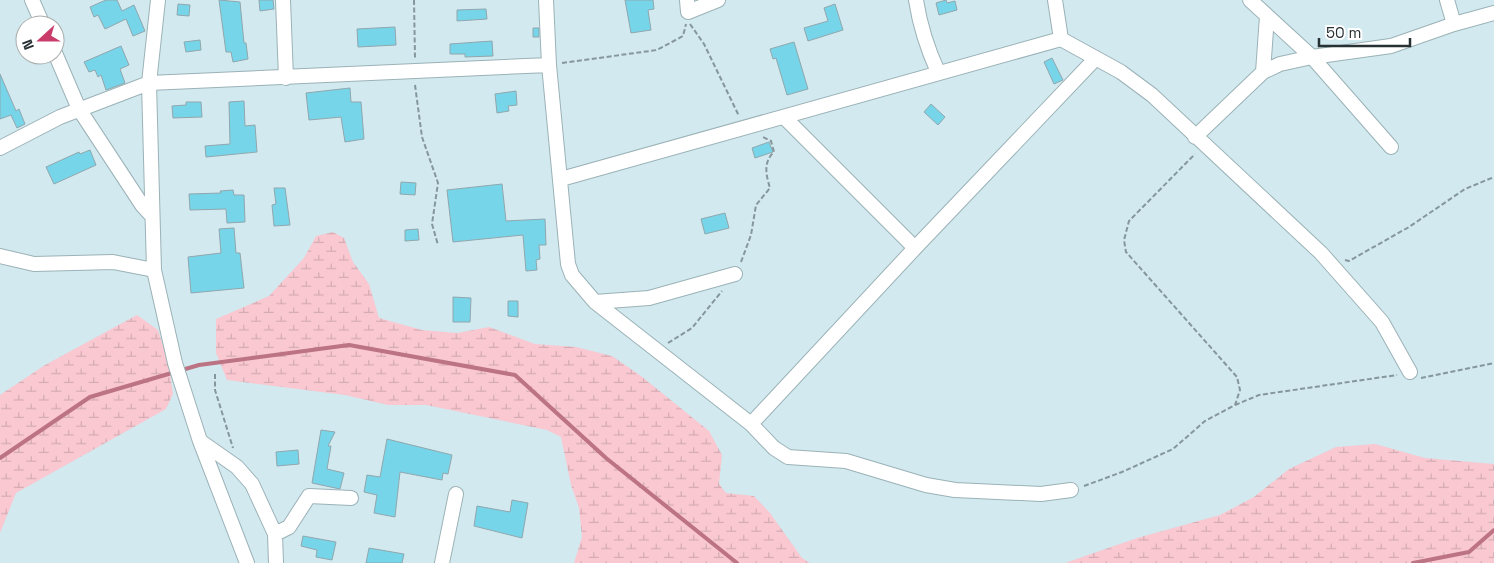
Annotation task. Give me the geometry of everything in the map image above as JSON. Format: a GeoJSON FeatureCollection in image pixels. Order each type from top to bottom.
{"type":"FeatureCollection","features":[{"type":"Feature","properties":{"kind":"street"},"geometry":{"type":"LineString","coordinates":[[32,0],[39,15]]}},
{"type":"Feature","properties":{"kind":"street"},"geometry":{"type":"LineString","coordinates":[[158,0],[149,83],[154,270],[175,363],[200,440],[248,563]]}},
{"type":"Feature","properties":{"kind":"street"},"geometry":{"type":"LineString","coordinates":[[283,0],[286,78]]}},
{"type":"Feature","properties":{"kind":"street"},"geometry":{"type":"LineString","coordinates":[[546,0],[549,65],[568,264],[577,282],[595,302],[656,352],[751,424],[774,448],[788,457],[846,461],[926,485],[955,490],[1041,494],[1071,490]]}},
{"type":"Feature","properties":{"kind":"street"},"geometry":{"type":"LineString","coordinates":[[687,0],[688,12],[718,0]]}},
{"type":"Feature","properties":{"kind":"street"},"geometry":{"type":"LineString","coordinates":[[916,0],[926,47],[938,72]]}},
{"type":"Feature","properties":{"kind":"street"},"geometry":{"type":"LineString","coordinates":[[1055,0],[1061,39]]}},
{"type":"Feature","properties":{"kind":"street"},"geometry":{"type":"LineString","coordinates":[[1250,0],[1312,57],[1391,147]]}},
{"type":"Feature","properties":{"kind":"street"},"geometry":{"type":"LineString","coordinates":[[1447,0],[1454,24]]}},
{"type":"Feature","properties":{"kind":"street"},"geometry":{"type":"LineString","coordinates":[[1199,141],[1263,72],[1287,62],[1391,46],[1454,24],[1494,13]]}},
{"type":"Feature","properties":{"kind":"street"},"geometry":{"type":"LineString","coordinates":[[1263,72],[1266,16]]}},
{"type":"Feature","properties":{"kind":"street"},"geometry":{"type":"LineString","coordinates":[[561,179],[1061,39],[1121,72],[1152,95],[1199,141],[1322,253],[1382,322],[1410,372]]}},
{"type":"Feature","properties":{"kind":"street"},"geometry":{"type":"LineString","coordinates":[[751,424],[914,248],[1096,58]]}},
{"type":"Feature","properties":{"kind":"street"},"geometry":{"type":"LineString","coordinates":[[60,65],[79,109],[142,205],[152,216]]}},
{"type":"Feature","properties":{"kind":"street"},"geometry":{"type":"LineString","coordinates":[[0,148],[79,109],[149,83],[549,65]]}},
{"type":"Feature","properties":{"kind":"street"},"geometry":{"type":"LineString","coordinates":[[784,117],[914,248]]}},
{"type":"Feature","properties":{"kind":"street"},"geometry":{"type":"LineString","coordinates":[[1,257],[34,264],[113,262],[154,270]]}},
{"type":"Feature","properties":{"kind":"street"},"geometry":{"type":"LineString","coordinates":[[595,302],[649,298],[735,274]]}},
{"type":"Feature","properties":{"kind":"street"},"geometry":{"type":"LineString","coordinates":[[200,440],[237,466],[247,477],[275,534],[276,563]]}},
{"type":"Feature","properties":{"kind":"street"},"geometry":{"type":"LineString","coordinates":[[442,563],[456,494]]}},
{"type":"Feature","properties":{"kind":"street"},"geometry":{"type":"LineString","coordinates":[[275,534],[289,527],[309,496],[352,498]]}},
{"type":"Feature","properties":{"kind":"path"},"geometry":{"type":"LineString","coordinates":[[414,0],[416,103],[422,137],[438,183],[432,224],[438,244]]}},
{"type":"Feature","properties":{"kind":"path"},"geometry":{"type":"LineString","coordinates":[[549,65],[657,50],[683,36],[687,20],[704,44],[734,111],[747,126],[771,141],[774,152],[768,158],[766,165],[766,176],[770,188],[756,205],[751,235],[735,274],[692,328],[656,352]]}},
{"type":"Feature","properties":{"kind":"path"},"geometry":{"type":"LineString","coordinates":[[1199,141],[1129,221],[1124,240],[1126,252],[1237,377],[1240,390],[1235,405]]}},
{"type":"Feature","properties":{"kind":"path"},"geometry":{"type":"LineString","coordinates":[[1322,253],[1349,261],[1409,227],[1458,193],[1494,177]]}},
{"type":"Feature","properties":{"kind":"path"},"geometry":{"type":"LineString","coordinates":[[1071,490],[1122,472],[1173,449],[1205,421],[1259,395],[1391,377],[1410,372],[1416,378],[1426,378],[1494,363]]}},
{"type":"Feature","properties":{"kind":"path"},"geometry":{"type":"LineString","coordinates":[[215,374],[215,390],[221,414],[236,455]]}},
{"type":"Feature","properties":{"kind":"green space"},"geometry":{"type":"Polygon","coordinates":[[[333,232],[344,238],[353,262],[369,284],[379,318],[422,330],[457,333],[489,327],[535,344],[576,347],[612,356],[641,376],[709,431],[722,455],[719,484],[726,493],[754,496],[770,513],[802,558],[810,563],[574,563],[582,537],[579,508],[571,485],[561,437],[547,430],[426,405],[388,405],[345,395],[227,380],[216,353],[216,319],[269,296],[304,258],[316,236],[333,232]]]}},
{"type":"Feature","properties":{"kind":"green space"},"geometry":{"type":"Polygon","coordinates":[[[137,315],[158,330],[168,360],[173,394],[166,409],[16,493],[0,533],[0,395],[45,365],[137,315]]]}},
{"type":"Feature","properties":{"kind":"green space"},"geometry":{"type":"Polygon","coordinates":[[[1375,444],[1425,458],[1494,464],[1494,563],[1065,563],[1137,538],[1220,515],[1254,497],[1289,469],[1336,447],[1375,444]]]}},
{"type":"Feature","properties":{"kind":"building"},"geometry":{"type":"Polygon","coordinates":[[[106,0],[117,0],[122,11],[134,5],[145,31],[133,36],[126,19],[105,29],[98,15],[94,17],[90,7],[106,0]]]}},
{"type":"Feature","properties":{"kind":"building"},"geometry":{"type":"Polygon","coordinates":[[[219,0],[240,2],[244,43],[246,43],[248,59],[233,62],[231,52],[226,52],[219,0]]]}},
{"type":"Feature","properties":{"kind":"building"},"geometry":{"type":"Polygon","coordinates":[[[259,0],[273,0],[274,9],[260,11],[259,0]]]}},
{"type":"Feature","properties":{"kind":"building"},"geometry":{"type":"Polygon","coordinates":[[[625,0],[653,0],[654,9],[648,10],[651,30],[631,33],[625,0]]]}},
{"type":"Feature","properties":{"kind":"building"},"geometry":{"type":"Polygon","coordinates":[[[946,0],[947,3],[955,1],[957,10],[939,15],[936,3],[946,0]]]}},
{"type":"Feature","properties":{"kind":"building"},"geometry":{"type":"Polygon","coordinates":[[[178,4],[190,5],[189,16],[177,15],[178,4]]]}},
{"type":"Feature","properties":{"kind":"building"},"geometry":{"type":"Polygon","coordinates":[[[835,4],[843,30],[808,41],[804,28],[828,21],[824,8],[835,4]]]}},
{"type":"Feature","properties":{"kind":"building"},"geometry":{"type":"Polygon","coordinates":[[[486,9],[487,19],[457,21],[457,10],[486,9]]]}},
{"type":"Feature","properties":{"kind":"building"},"geometry":{"type":"Polygon","coordinates":[[[395,27],[396,45],[358,47],[357,29],[395,27]]]}},
{"type":"Feature","properties":{"kind":"building"},"geometry":{"type":"Polygon","coordinates":[[[533,28],[539,28],[539,37],[533,37],[533,28]]]}},
{"type":"Feature","properties":{"kind":"building"},"geometry":{"type":"Polygon","coordinates":[[[200,40],[201,50],[186,52],[184,42],[200,40]]]}},
{"type":"Feature","properties":{"kind":"building"},"geometry":{"type":"Polygon","coordinates":[[[492,41],[493,56],[465,57],[465,54],[450,54],[450,44],[492,41]]]}},
{"type":"Feature","properties":{"kind":"building"},"geometry":{"type":"Polygon","coordinates":[[[794,42],[808,89],[787,95],[776,58],[773,59],[770,49],[794,42]]]}},
{"type":"Feature","properties":{"kind":"building"},"geometry":{"type":"Polygon","coordinates":[[[121,46],[129,65],[120,69],[125,83],[106,90],[101,75],[98,77],[95,70],[89,72],[84,62],[121,46]]]}},
{"type":"Feature","properties":{"kind":"building"},"geometry":{"type":"Polygon","coordinates":[[[1052,58],[1063,80],[1054,84],[1044,62],[1052,58]]]}},
{"type":"Feature","properties":{"kind":"building"},"geometry":{"type":"Polygon","coordinates":[[[0,74],[16,111],[19,109],[25,124],[17,128],[11,115],[0,119],[0,74]]]}},
{"type":"Feature","properties":{"kind":"building"},"geometry":{"type":"Polygon","coordinates":[[[350,88],[351,102],[361,102],[364,139],[345,142],[341,117],[309,120],[306,93],[350,88]]]}},
{"type":"Feature","properties":{"kind":"building"},"geometry":{"type":"Polygon","coordinates":[[[516,91],[517,105],[508,106],[509,111],[497,113],[495,94],[516,91]]]}},
{"type":"Feature","properties":{"kind":"building"},"geometry":{"type":"Polygon","coordinates":[[[244,101],[245,126],[255,125],[257,152],[206,157],[205,146],[230,144],[229,102],[244,101]]]}},
{"type":"Feature","properties":{"kind":"building"},"geometry":{"type":"Polygon","coordinates":[[[186,102],[201,102],[202,117],[173,118],[172,106],[186,105],[186,102]]]}},
{"type":"Feature","properties":{"kind":"building"},"geometry":{"type":"Polygon","coordinates":[[[931,104],[945,117],[938,125],[924,112],[931,104]]]}},
{"type":"Feature","properties":{"kind":"building"},"geometry":{"type":"Polygon","coordinates":[[[769,142],[773,152],[755,158],[752,148],[769,142]]]}},
{"type":"Feature","properties":{"kind":"building"},"geometry":{"type":"Polygon","coordinates":[[[90,150],[96,165],[54,184],[46,167],[79,152],[80,154],[90,150]]]}},
{"type":"Feature","properties":{"kind":"building"},"geometry":{"type":"Polygon","coordinates":[[[401,182],[416,183],[415,195],[400,194],[401,182]]]}},
{"type":"Feature","properties":{"kind":"building"},"geometry":{"type":"Polygon","coordinates":[[[502,184],[506,221],[545,219],[546,245],[539,245],[540,259],[536,260],[537,270],[526,271],[523,235],[453,242],[447,190],[502,184]]]}},
{"type":"Feature","properties":{"kind":"building"},"geometry":{"type":"Polygon","coordinates":[[[274,188],[285,188],[290,225],[274,226],[272,205],[276,204],[274,188]]]}},
{"type":"Feature","properties":{"kind":"building"},"geometry":{"type":"Polygon","coordinates":[[[233,190],[234,195],[244,195],[245,222],[227,223],[226,209],[190,210],[189,194],[221,193],[220,191],[233,190]]]}},
{"type":"Feature","properties":{"kind":"building"},"geometry":{"type":"Polygon","coordinates":[[[725,213],[729,228],[705,234],[701,219],[725,213]]]}},
{"type":"Feature","properties":{"kind":"building"},"geometry":{"type":"Polygon","coordinates":[[[234,228],[236,253],[240,253],[244,288],[191,293],[188,257],[221,253],[219,229],[234,228]]]}},
{"type":"Feature","properties":{"kind":"building"},"geometry":{"type":"Polygon","coordinates":[[[418,229],[419,240],[405,241],[405,230],[418,229]]]}},
{"type":"Feature","properties":{"kind":"building"},"geometry":{"type":"Polygon","coordinates":[[[453,297],[471,298],[470,322],[453,322],[453,297]]]}},
{"type":"Feature","properties":{"kind":"building"},"geometry":{"type":"Polygon","coordinates":[[[508,301],[518,301],[518,317],[508,316],[508,301]]]}},
{"type":"Feature","properties":{"kind":"building"},"geometry":{"type":"Polygon","coordinates":[[[321,430],[335,432],[328,446],[331,446],[327,469],[344,473],[340,489],[312,483],[321,430]]]}},
{"type":"Feature","properties":{"kind":"building"},"geometry":{"type":"Polygon","coordinates":[[[387,439],[452,455],[448,474],[443,473],[442,480],[400,472],[395,517],[374,513],[377,495],[364,492],[367,475],[380,477],[387,439]]]}},
{"type":"Feature","properties":{"kind":"building"},"geometry":{"type":"Polygon","coordinates":[[[298,450],[299,464],[277,466],[276,452],[298,450]]]}},
{"type":"Feature","properties":{"kind":"building"},"geometry":{"type":"Polygon","coordinates":[[[512,500],[528,503],[522,538],[474,526],[477,506],[510,512],[512,500]]]}},
{"type":"Feature","properties":{"kind":"building"},"geometry":{"type":"Polygon","coordinates":[[[303,536],[336,542],[332,560],[316,557],[317,550],[301,546],[303,536]]]}},
{"type":"Feature","properties":{"kind":"building"},"geometry":{"type":"Polygon","coordinates":[[[369,548],[404,554],[402,563],[366,563],[369,548]]]}},
{"type":"Feature","properties":{"kind":"waterway"},"geometry":{"type":"LineString","coordinates":[[0,458],[90,397],[199,365],[349,345],[515,375],[606,458],[737,563]]}},
{"type":"Feature","properties":{"kind":"waterway"},"geometry":{"type":"LineString","coordinates":[[1413,563],[1469,552],[1494,530]]}}]}
